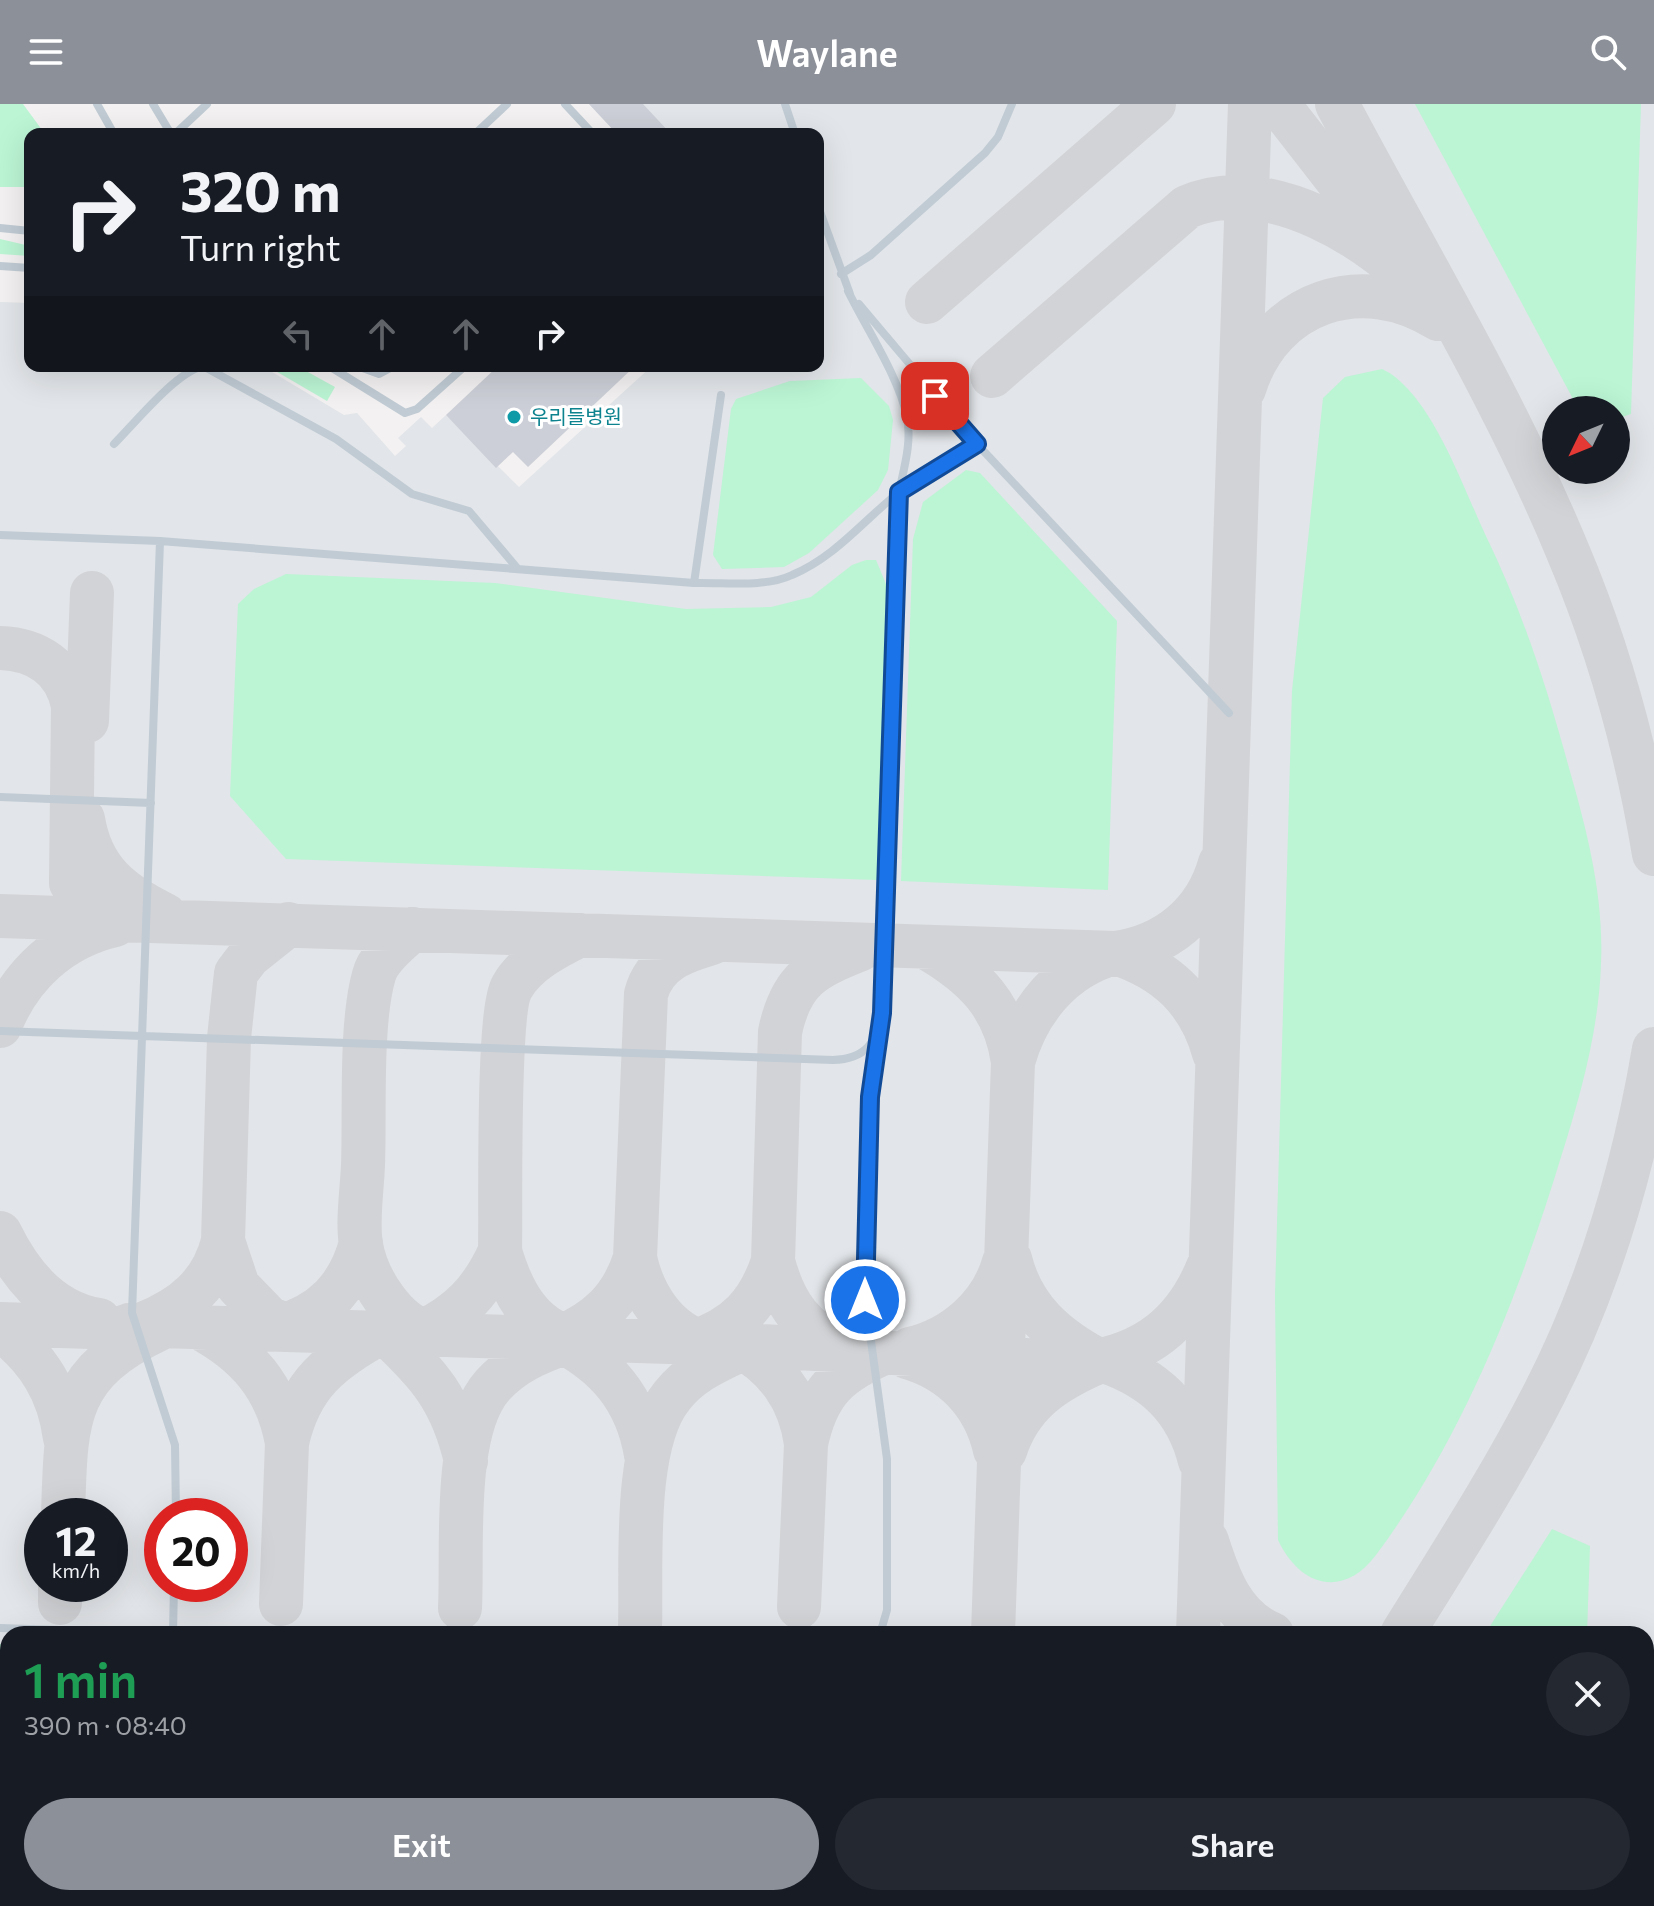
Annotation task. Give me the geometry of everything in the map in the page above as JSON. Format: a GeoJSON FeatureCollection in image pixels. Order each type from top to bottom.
{"type":"FeatureCollection","features":[{"type":"Feature","properties":{"kind":"lane"},"geometry":{"type":"LineString","coordinates":[[97,104],[111,128]]}},
{"type":"Feature","properties":{"kind":"lane"},"geometry":{"type":"LineString","coordinates":[[153,104],[169,128]]}},
{"type":"Feature","properties":{"kind":"lane"},"geometry":{"type":"LineString","coordinates":[[481,128],[507,104]]}},
{"type":"Feature","properties":{"kind":"lane"},"geometry":{"type":"LineString","coordinates":[[565,104],[587,128]]}},
{"type":"Feature","properties":{"kind":"lane"},"geometry":{"type":"LineString","coordinates":[[785,104],[793,128]]}},
{"type":"Feature","properties":{"kind":"lane"},"geometry":{"type":"LineString","coordinates":[[841,274],[871,255],[985,153],[998,137],[1012,104]]}},
{"type":"Feature","properties":{"kind":"lane"},"geometry":{"type":"LineString","coordinates":[[179,128],[204,105]]}},
{"type":"Feature","properties":{"kind":"lane"},"geometry":{"type":"LineString","coordinates":[[824,224],[848,291],[907,416],[909,435],[899,492],[882,1013],[875,1040],[870,1097],[864,1289],[887,1459],[887,1610],[882,1626]]}},
{"type":"Feature","properties":{"kind":"lane"},"geometry":{"type":"LineString","coordinates":[[0,228],[24,230]]}},
{"type":"Feature","properties":{"kind":"lane"},"geometry":{"type":"LineString","coordinates":[[0,266],[24,268]]}},
{"type":"Feature","properties":{"kind":"lane"},"geometry":{"type":"LineString","coordinates":[[848,291],[977,444],[1229,713]]}},
{"type":"Feature","properties":{"kind":"lane"},"geometry":{"type":"LineString","coordinates":[[114,444],[188,372]]}},
{"type":"Feature","properties":{"kind":"lane"},"geometry":{"type":"LineString","coordinates":[[214,372],[336,439],[412,494],[469,511],[518,569]]}},
{"type":"Feature","properties":{"kind":"lane"},"geometry":{"type":"LineString","coordinates":[[339,372],[405,413],[417,409],[458,372]]}},
{"type":"Feature","properties":{"kind":"lane"},"geometry":{"type":"LineString","coordinates":[[694,583],[721,395]]}},
{"type":"Feature","properties":{"kind":"lane"},"geometry":{"type":"LineString","coordinates":[[0,535],[160,541],[694,583],[790,576],[847,540],[899,492],[977,444]]}},
{"type":"Feature","properties":{"kind":"lane"},"geometry":{"type":"LineString","coordinates":[[160,541],[132,1313],[175,1445],[176,1498]]}},
{"type":"Feature","properties":{"kind":"lane"},"geometry":{"type":"LineString","coordinates":[[0,797],[151,803]]}},
{"type":"Feature","properties":{"kind":"lane"},"geometry":{"type":"LineString","coordinates":[[0,1031],[833,1060],[855,1057],[875,1040]]}},
{"type":"Feature","properties":{"kind":"lane"},"geometry":{"type":"LineString","coordinates":[[174,1602],[174,1626]]}},
{"type":"Feature","properties":{"kind":"shaded area"},"geometry":{"type":"Polygon","coordinates":[[[589,104],[1654,104],[1654,1626],[0,1626],[0,302],[24,303],[24,372],[272,372],[344,415],[357,413],[395,456],[406,446],[398,438],[421,417],[432,428],[446,415],[519,487],[645,372],[824,372],[824,128],[611,128],[589,104]]]}},
{"type":"Feature","properties":{"kind":"green space"},"geometry":{"type":"Polygon","coordinates":[[[0,104],[23,104],[41,128],[24,128],[24,187],[0,187],[0,104]]]}},
{"type":"Feature","properties":{"kind":"green space"},"geometry":{"type":"Polygon","coordinates":[[[1415,104],[1641,104],[1631,414],[1630,396],[1571,396],[1415,104]]]}},
{"type":"Feature","properties":{"kind":"green space"},"geometry":{"type":"Polygon","coordinates":[[[0,239],[24,245],[24,256],[0,254],[0,239]]]}},
{"type":"Feature","properties":{"kind":"green space"},"geometry":{"type":"Polygon","coordinates":[[[1382,369],[1399,380],[1415,397],[1443,442],[1533,649],[1588,840],[1600,913],[1601,963],[1588,1061],[1545,1209],[1507,1313],[1462,1414],[1407,1510],[1363,1569],[1336,1582],[1322,1581],[1297,1568],[1278,1540],[1275,1295],[1292,691],[1323,398],[1345,377],[1382,369]]]}},
{"type":"Feature","properties":{"kind":"green space"},"geometry":{"type":"Polygon","coordinates":[[[277,372],[308,372],[335,387],[327,401],[277,372]]]}},
{"type":"Feature","properties":{"kind":"green space"},"geometry":{"type":"Polygon","coordinates":[[[861,378],[889,406],[893,420],[888,470],[878,490],[809,553],[784,567],[722,569],[713,555],[731,409],[736,399],[790,381],[861,378]]]}},
{"type":"Feature","properties":{"kind":"green space"},"geometry":{"type":"Polygon","coordinates":[[[966,470],[980,473],[1117,621],[1108,890],[901,881],[913,539],[923,502],[966,470]]]}},
{"type":"Feature","properties":{"kind":"green space"},"geometry":{"type":"Polygon","coordinates":[[[876,560],[888,589],[877,880],[286,859],[230,796],[238,604],[254,589],[286,574],[495,583],[686,609],[771,607],[811,597],[852,565],[876,560]]]}},
{"type":"Feature","properties":{"kind":"green space"},"geometry":{"type":"Polygon","coordinates":[[[1552,1529],[1590,1546],[1587,1626],[1490,1626],[1552,1529]]]}},
{"type":"Feature","properties":{"kind":"building"},"geometry":{"type":"Polygon","coordinates":[[[589,104],[643,104],[665,128],[611,128],[589,104]]]}},
{"type":"Feature","properties":{"kind":"building","name":"우리들병원"},"geometry":{"type":"Polygon","coordinates":[[[492,372],[629,372],[528,467],[513,452],[496,468],[446,415],[492,372]]]}},
{"type":"Feature","properties":{"kind":"taxiway"},"geometry":{"type":"LineString","coordinates":[[927,302],[1154,104]]}},
{"type":"Feature","properties":{"kind":"taxiway"},"geometry":{"type":"LineString","coordinates":[[1198,1626],[1250,104]]}},
{"type":"Feature","properties":{"kind":"taxiway"},"geometry":{"type":"LineString","coordinates":[[1278,104],[1390,248]]}},
{"type":"Feature","properties":{"kind":"taxiway"},"geometry":{"type":"LineString","coordinates":[[1337,104],[1516,437],[1568,552],[1620,701],[1654,854]]}},
{"type":"Feature","properties":{"kind":"taxiway"},"geometry":{"type":"LineString","coordinates":[[992,376],[1187,207],[1219,198],[1252,198],[1285,205],[1318,217],[1379,254],[1428,297]]}},
{"type":"Feature","properties":{"kind":"taxiway"},"geometry":{"type":"LineString","coordinates":[[1244,389],[1257,359],[1275,334],[1297,316],[1323,303],[1350,297],[1379,297],[1409,305],[1438,319]]}},
{"type":"Feature","properties":{"kind":"taxiway"},"geometry":{"type":"LineString","coordinates":[[87,721],[92,593]]}},
{"type":"Feature","properties":{"kind":"taxiway"},"geometry":{"type":"LineString","coordinates":[[0,648],[38,657],[57,671],[64,681],[73,706],[71,883],[87,904],[122,918]]}},
{"type":"Feature","properties":{"kind":"taxiway"},"geometry":{"type":"LineString","coordinates":[[83,819],[93,852],[110,878],[134,898],[165,915]]}},
{"type":"Feature","properties":{"kind":"taxiway"},"geometry":{"type":"LineString","coordinates":[[0,916],[1115,953],[1151,943],[1181,924],[1205,898],[1220,863]]}},
{"type":"Feature","properties":{"kind":"taxiway"},"geometry":{"type":"LineString","coordinates":[[289,924],[249,956],[236,973],[229,1038],[223,1241],[238,1286],[268,1317],[291,1329]]}},
{"type":"Feature","properties":{"kind":"taxiway"},"geometry":{"type":"LineString","coordinates":[[0,1026],[19,990],[45,961],[77,939],[115,925]]}},
{"type":"Feature","properties":{"kind":"taxiway"},"geometry":{"type":"LineString","coordinates":[[413,929],[380,962],[370,995],[365,1043],[359,1226],[364,1258],[376,1286],[405,1321],[430,1333]]}},
{"type":"Feature","properties":{"kind":"taxiway"},"geometry":{"type":"LineString","coordinates":[[571,1338],[544,1325],[524,1305],[500,1251],[501,1113],[504,1033],[512,987],[533,963],[580,935]]}},
{"type":"Feature","properties":{"kind":"taxiway"},"geometry":{"type":"LineString","coordinates":[[705,1343],[679,1330],[658,1310],[644,1285],[635,1258],[646,994],[663,966],[680,954],[712,943]]}},
{"type":"Feature","properties":{"kind":"taxiway"},"geometry":{"type":"LineString","coordinates":[[927,948],[960,970],[985,994],[1003,1024],[1013,1062],[993,1626]]}},
{"type":"Feature","properties":{"kind":"taxiway"},"geometry":{"type":"LineString","coordinates":[[846,1349],[807,1325],[783,1290],[773,1261],[780,1032],[798,987],[817,970],[861,949]]}},
{"type":"Feature","properties":{"kind":"taxiway"},"geometry":{"type":"LineString","coordinates":[[1013,1062],[1027,1025],[1049,994],[1079,969],[1115,953],[1150,968],[1178,990],[1200,1018],[1214,1053]]}},
{"type":"Feature","properties":{"kind":"taxiway"},"geometry":{"type":"LineString","coordinates":[[1407,1626],[1511,1455],[1544,1394],[1582,1312],[1625,1182],[1654,1049]]}},
{"type":"Feature","properties":{"kind":"taxiway"},"geometry":{"type":"LineString","coordinates":[[0,1233],[17,1263],[39,1289],[66,1309],[99,1320]]}},
{"type":"Feature","properties":{"kind":"taxiway"},"geometry":{"type":"LineString","coordinates":[[143,1324],[171,1310],[194,1293],[211,1270],[223,1241]]}},
{"type":"Feature","properties":{"kind":"taxiway"},"geometry":{"type":"LineString","coordinates":[[278,1327],[308,1315],[332,1297],[349,1273],[361,1243]]}},
{"type":"Feature","properties":{"kind":"taxiway"},"geometry":{"type":"LineString","coordinates":[[420,1333],[447,1318],[468,1300],[486,1278],[500,1251]]}},
{"type":"Feature","properties":{"kind":"taxiway"},"geometry":{"type":"LineString","coordinates":[[559,1338],[586,1324],[607,1307],[630,1273],[635,1258]]}},
{"type":"Feature","properties":{"kind":"taxiway"},"geometry":{"type":"LineString","coordinates":[[1010,1259],[1023,1293],[1043,1320],[1055,1332],[1100,1361]]}},
{"type":"Feature","properties":{"kind":"taxiway"},"geometry":{"type":"LineString","coordinates":[[693,1342],[734,1322],[744,1312],[761,1290],[773,1261]]}},
{"type":"Feature","properties":{"kind":"taxiway"},"geometry":{"type":"LineString","coordinates":[[910,1349],[942,1337],[969,1318],[990,1293],[1004,1262]]}},
{"type":"Feature","properties":{"kind":"taxiway"},"geometry":{"type":"LineString","coordinates":[[0,1324],[121,1328],[129,1325],[702,1343],[1084,1363],[1126,1353],[1160,1333],[1188,1305],[1208,1267]]}},
{"type":"Feature","properties":{"kind":"taxiway"},"geometry":{"type":"LineString","coordinates":[[198,1327],[231,1348],[257,1374],[276,1405],[287,1443]]}},
{"type":"Feature","properties":{"kind":"taxiway"},"geometry":{"type":"LineString","coordinates":[[0,1329],[25,1352],[44,1377],[58,1405],[65,1438]]}},
{"type":"Feature","properties":{"kind":"taxiway"},"geometry":{"type":"LineString","coordinates":[[64,1498],[69,1427],[87,1383],[104,1364],[127,1346],[159,1329]]}},
{"type":"Feature","properties":{"kind":"taxiway"},"geometry":{"type":"LineString","coordinates":[[281,1604],[287,1443],[293,1422],[300,1404],[320,1376],[347,1353],[382,1332]]}},
{"type":"Feature","properties":{"kind":"taxiway"},"geometry":{"type":"LineString","coordinates":[[384,1332],[437,1389],[454,1421],[466,1461]]}},
{"type":"Feature","properties":{"kind":"taxiway"},"geometry":{"type":"LineString","coordinates":[[555,1338],[589,1359],[616,1385],[635,1417],[646,1455]]}},
{"type":"Feature","properties":{"kind":"taxiway"},"geometry":{"type":"LineString","coordinates":[[460,1608],[465,1460],[480,1405],[493,1385],[509,1370],[567,1342]]}},
{"type":"Feature","properties":{"kind":"taxiway"},"geometry":{"type":"LineString","coordinates":[[736,1344],[763,1362],[784,1385],[798,1412],[806,1444]]}},
{"type":"Feature","properties":{"kind":"taxiway"},"geometry":{"type":"LineString","coordinates":[[640,1626],[640,1541],[645,1475],[650,1444],[659,1418],[672,1396],[688,1379],[748,1346]]}},
{"type":"Feature","properties":{"kind":"taxiway"},"geometry":{"type":"LineString","coordinates":[[799,1607],[806,1444],[811,1426],[832,1386],[855,1367],[886,1352]]}},
{"type":"Feature","properties":{"kind":"taxiway"},"geometry":{"type":"LineString","coordinates":[[907,1357],[939,1371],[964,1391],[984,1418],[995,1450]]}},
{"type":"Feature","properties":{"kind":"taxiway"},"geometry":{"type":"LineString","coordinates":[[1104,1361],[1138,1376],[1166,1398],[1187,1425],[1200,1461]]}},
{"type":"Feature","properties":{"kind":"taxiway"},"geometry":{"type":"LineString","coordinates":[[1005,1451],[1011,1434],[1029,1407],[1053,1386],[1098,1362]]}},
{"type":"Feature","properties":{"kind":"taxiway"},"geometry":{"type":"LineString","coordinates":[[1207,1541],[1229,1596],[1237,1608],[1258,1626]]}},
{"type":"Feature","properties":{"kind":"place","name":"우리들병원"},"geometry":{"type":"Point","coordinates":[514,417]}},
{"type":"Feature","properties":{"kind":"route"},"geometry":{"type":"LineString","coordinates":[[865,1300],[870,1097],[875,1040],[882,1013],[899,492],[977,444],[935,396]]}}]}
